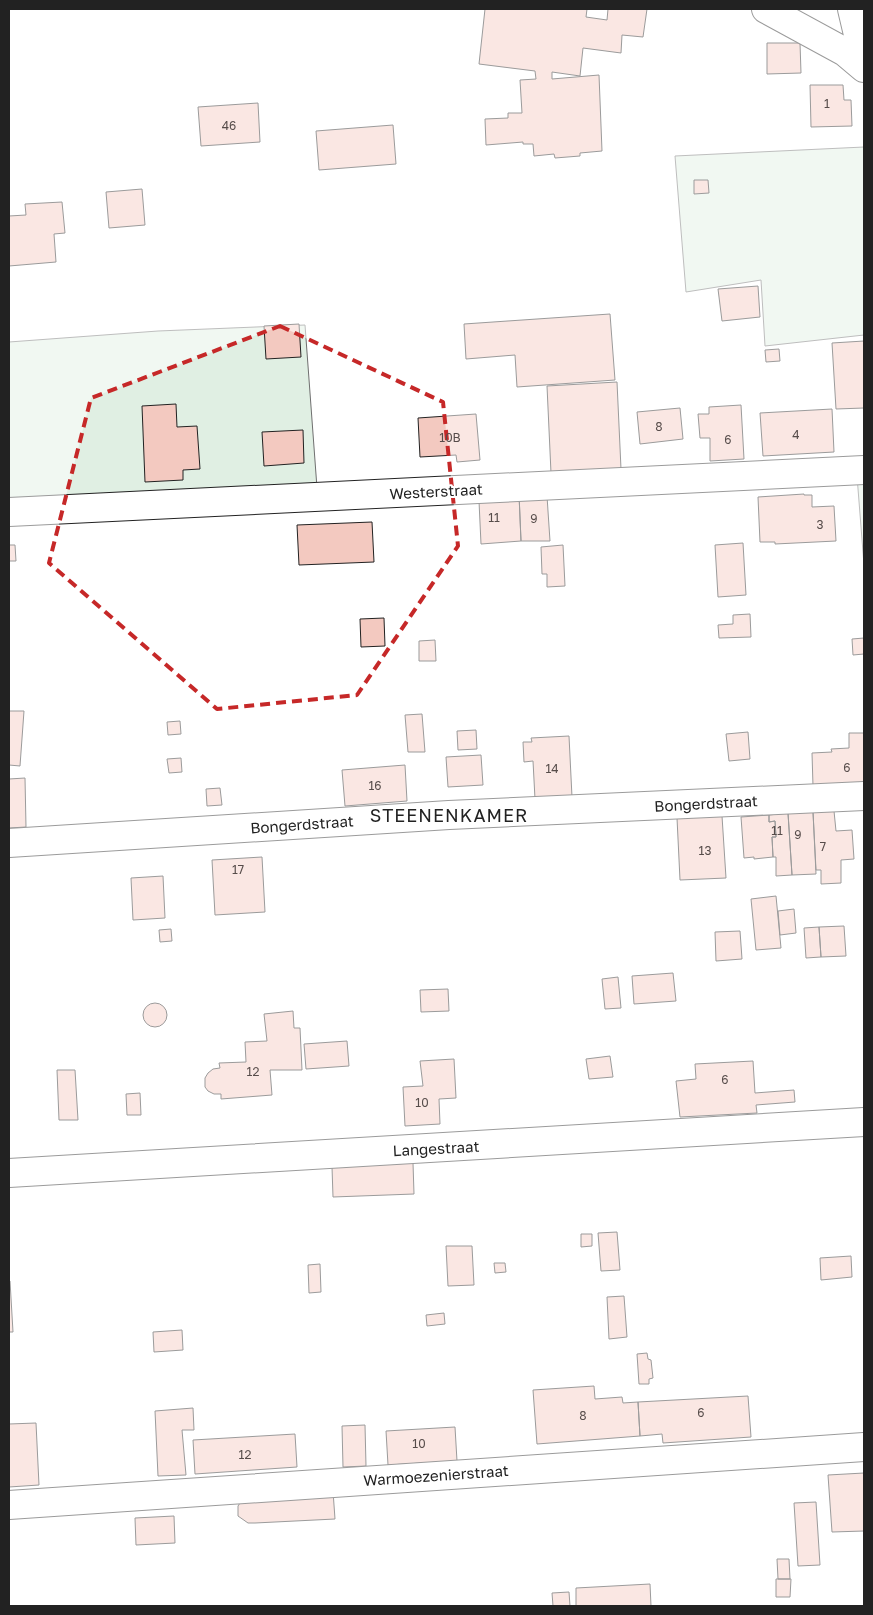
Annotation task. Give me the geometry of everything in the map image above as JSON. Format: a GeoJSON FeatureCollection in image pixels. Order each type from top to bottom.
{"type":"FeatureCollection","features":[{"type":"Feature","properties":{"kind":"street"},"geometry":{"type":"LineString","coordinates":[[766,9],[845,52],[864,68]]}},
{"type":"Feature","properties":{"kind":"street"},"geometry":{"type":"LineString","coordinates":[[852,9],[864,60]]}},
{"type":"Feature","properties":{"kind":"street","name":"Westerstraat"},"geometry":{"type":"LineString","coordinates":[[9,512],[864,470]]}},
{"type":"Feature","properties":{"kind":"street","name":"Bongerdstraat"},"geometry":{"type":"LineString","coordinates":[[9,843],[449,814],[864,796]]}},
{"type":"Feature","properties":{"kind":"street","name":"Langestraat"},"geometry":{"type":"LineString","coordinates":[[9,1173],[864,1122]]}},
{"type":"Feature","properties":{"kind":"street","name":"Warmoezenierstraat"},"geometry":{"type":"LineString","coordinates":[[9,1505],[864,1447]]}},
{"type":"Feature","properties":{"kind":"highlighted area"},"geometry":{"type":"Polygon","coordinates":[[[280,326],[443,402],[458,546],[357,695],[217,709],[49,563],[91,398],[280,326]]]}},
{"type":"Feature","properties":{"kind":"green space"},"geometry":{"type":"Polygon","coordinates":[[[864,147],[864,335],[765,346],[761,280],[686,292],[675,156],[864,147]]]}},
{"type":"Feature","properties":{"kind":"green space"},"geometry":{"type":"Polygon","coordinates":[[[305,325],[317,488],[9,503],[9,342],[158,331],[305,325]]]}},
{"type":"Feature","properties":{"kind":"green space"},"geometry":{"type":"Polygon","coordinates":[[[857,476],[864,476],[864,565],[857,476]]]}},
{"type":"Feature","properties":{"kind":"building"},"geometry":{"type":"Polygon","coordinates":[[[485,9],[587,9],[586,17],[607,20],[608,9],[647,9],[643,37],[622,35],[621,53],[583,48],[580,76],[552,72],[552,79],[599,75],[602,151],[580,153],[580,156],[555,158],[554,154],[534,156],[533,144],[523,144],[523,142],[486,145],[485,119],[508,118],[508,113],[522,113],[520,80],[536,79],[535,71],[479,64],[485,9]]]}},
{"type":"Feature","properties":{"kind":"building"},"geometry":{"type":"Polygon","coordinates":[[[767,43],[800,43],[801,73],[767,74],[767,43]]]}},
{"type":"Feature","properties":{"kind":"building"},"geometry":{"type":"Polygon","coordinates":[[[810,85],[843,85],[844,100],[851,100],[852,126],[811,127],[810,85]]]}},
{"type":"Feature","properties":{"kind":"building"},"geometry":{"type":"Polygon","coordinates":[[[258,103],[260,142],[201,146],[198,107],[258,103]]]}},
{"type":"Feature","properties":{"kind":"building"},"geometry":{"type":"Polygon","coordinates":[[[393,125],[396,164],[319,170],[316,131],[393,125]]]}},
{"type":"Feature","properties":{"kind":"building"},"geometry":{"type":"Polygon","coordinates":[[[694,180],[708,180],[709,193],[694,194],[694,180]]]}},
{"type":"Feature","properties":{"kind":"building"},"geometry":{"type":"Polygon","coordinates":[[[142,189],[145,225],[109,228],[106,192],[142,189]]]}},
{"type":"Feature","properties":{"kind":"building"},"geometry":{"type":"Polygon","coordinates":[[[62,202],[65,233],[54,234],[56,262],[9,266],[9,216],[26,215],[25,204],[62,202]]]}},
{"type":"Feature","properties":{"kind":"building"},"geometry":{"type":"Polygon","coordinates":[[[758,286],[760,317],[722,321],[718,289],[758,286]]]}},
{"type":"Feature","properties":{"kind":"building"},"geometry":{"type":"Polygon","coordinates":[[[610,314],[615,380],[517,387],[515,355],[466,359],[464,324],[610,314]]]}},
{"type":"Feature","properties":{"kind":"building"},"geometry":{"type":"Polygon","coordinates":[[[299,324],[301,357],[266,359],[264,326],[299,324]]]}},
{"type":"Feature","properties":{"kind":"building"},"geometry":{"type":"Polygon","coordinates":[[[864,341],[864,408],[836,409],[832,343],[864,341]]]}},
{"type":"Feature","properties":{"kind":"building"},"geometry":{"type":"Polygon","coordinates":[[[779,349],[780,361],[766,362],[765,350],[779,349]]]}},
{"type":"Feature","properties":{"kind":"building"},"geometry":{"type":"Polygon","coordinates":[[[617,382],[621,469],[551,473],[547,386],[617,382]]]}},
{"type":"Feature","properties":{"kind":"building"},"geometry":{"type":"Polygon","coordinates":[[[176,404],[177,427],[197,426],[200,469],[183,470],[183,480],[145,482],[142,406],[176,404]]]}},
{"type":"Feature","properties":{"kind":"building"},"geometry":{"type":"Polygon","coordinates":[[[741,405],[744,459],[710,461],[710,438],[700,438],[698,414],[709,414],[709,407],[741,405]]]}},
{"type":"Feature","properties":{"kind":"building"},"geometry":{"type":"Polygon","coordinates":[[[680,408],[683,439],[640,444],[637,412],[680,408]]]}},
{"type":"Feature","properties":{"kind":"building"},"geometry":{"type":"Polygon","coordinates":[[[832,409],[834,452],[763,456],[760,413],[832,409]]]}},
{"type":"Feature","properties":{"kind":"building"},"geometry":{"type":"Polygon","coordinates":[[[476,414],[480,460],[457,462],[456,455],[420,457],[418,418],[476,414]]]}},
{"type":"Feature","properties":{"kind":"building"},"geometry":{"type":"Polygon","coordinates":[[[303,430],[304,463],[264,466],[262,432],[303,430]]]}},
{"type":"Feature","properties":{"kind":"building"},"geometry":{"type":"Polygon","coordinates":[[[519,494],[547,496],[550,541],[521,541],[519,494]]]}},
{"type":"Feature","properties":{"kind":"building"},"geometry":{"type":"Polygon","coordinates":[[[519,494],[521,541],[481,544],[479,501],[519,494]]]}},
{"type":"Feature","properties":{"kind":"building"},"geometry":{"type":"Polygon","coordinates":[[[812,495],[812,507],[834,506],[836,541],[775,544],[775,542],[760,542],[758,497],[812,495]]]}},
{"type":"Feature","properties":{"kind":"building"},"geometry":{"type":"Polygon","coordinates":[[[372,522],[374,562],[299,565],[297,525],[372,522]]]}},
{"type":"Feature","properties":{"kind":"building"},"geometry":{"type":"Polygon","coordinates":[[[743,543],[746,595],[718,597],[715,545],[743,543]]]}},
{"type":"Feature","properties":{"kind":"building"},"geometry":{"type":"Polygon","coordinates":[[[9,545],[15,545],[16,561],[9,561],[9,545]]]}},
{"type":"Feature","properties":{"kind":"building"},"geometry":{"type":"Polygon","coordinates":[[[563,545],[565,586],[547,587],[547,574],[542,574],[541,547],[563,545]]]}},
{"type":"Feature","properties":{"kind":"building"},"geometry":{"type":"Polygon","coordinates":[[[750,614],[751,637],[719,638],[718,625],[733,624],[733,615],[750,614]]]}},
{"type":"Feature","properties":{"kind":"building"},"geometry":{"type":"Polygon","coordinates":[[[384,618],[385,646],[361,647],[360,619],[384,618]]]}},
{"type":"Feature","properties":{"kind":"building"},"geometry":{"type":"Polygon","coordinates":[[[864,638],[864,654],[853,655],[852,639],[864,638]]]}},
{"type":"Feature","properties":{"kind":"building"},"geometry":{"type":"Polygon","coordinates":[[[435,640],[436,661],[419,661],[419,641],[435,640]]]}},
{"type":"Feature","properties":{"kind":"building"},"geometry":{"type":"Polygon","coordinates":[[[9,711],[24,711],[20,766],[9,765],[9,711]]]}},
{"type":"Feature","properties":{"kind":"building"},"geometry":{"type":"Polygon","coordinates":[[[422,714],[425,752],[408,752],[405,715],[422,714]]]}},
{"type":"Feature","properties":{"kind":"building"},"geometry":{"type":"Polygon","coordinates":[[[180,721],[181,734],[168,735],[167,722],[180,721]]]}},
{"type":"Feature","properties":{"kind":"building"},"geometry":{"type":"Polygon","coordinates":[[[476,730],[477,749],[458,750],[457,731],[476,730]]]}},
{"type":"Feature","properties":{"kind":"building"},"geometry":{"type":"Polygon","coordinates":[[[748,732],[750,759],[729,761],[726,734],[748,732]]]}},
{"type":"Feature","properties":{"kind":"building"},"geometry":{"type":"Polygon","coordinates":[[[849,733],[864,733],[864,784],[813,786],[812,753],[832,752],[831,749],[849,748],[849,733]]]}},
{"type":"Feature","properties":{"kind":"building"},"geometry":{"type":"Polygon","coordinates":[[[569,736],[572,797],[535,799],[533,761],[524,762],[523,742],[532,742],[531,738],[569,736]]]}},
{"type":"Feature","properties":{"kind":"building"},"geometry":{"type":"Polygon","coordinates":[[[481,755],[483,785],[448,787],[446,757],[481,755]]]}},
{"type":"Feature","properties":{"kind":"building"},"geometry":{"type":"Polygon","coordinates":[[[181,758],[182,772],[169,773],[167,759],[181,758]]]}},
{"type":"Feature","properties":{"kind":"building"},"geometry":{"type":"Polygon","coordinates":[[[405,765],[407,801],[345,806],[342,770],[405,765]]]}},
{"type":"Feature","properties":{"kind":"building"},"geometry":{"type":"Polygon","coordinates":[[[25,778],[26,827],[9,828],[9,779],[25,778]]]}},
{"type":"Feature","properties":{"kind":"building"},"geometry":{"type":"Polygon","coordinates":[[[220,788],[222,805],[207,806],[206,789],[220,788]]]}},
{"type":"Feature","properties":{"kind":"building"},"geometry":{"type":"Polygon","coordinates":[[[834,811],[836,831],[852,830],[854,859],[841,860],[841,883],[821,884],[821,870],[816,870],[813,812],[834,811]]]}},
{"type":"Feature","properties":{"kind":"building"},"geometry":{"type":"Polygon","coordinates":[[[813,812],[816,874],[792,875],[788,813],[813,812]]]}},
{"type":"Feature","properties":{"kind":"building"},"geometry":{"type":"Polygon","coordinates":[[[788,813],[792,875],[776,876],[776,857],[773,857],[772,837],[776,837],[775,821],[769,822],[769,815],[788,813]]]}},
{"type":"Feature","properties":{"kind":"building"},"geometry":{"type":"Polygon","coordinates":[[[769,815],[769,822],[775,821],[776,837],[772,837],[773,857],[744,858],[741,817],[769,815]]]}},
{"type":"Feature","properties":{"kind":"building"},"geometry":{"type":"Polygon","coordinates":[[[722,816],[726,878],[680,880],[677,818],[722,816]]]}},
{"type":"Feature","properties":{"kind":"building"},"geometry":{"type":"Polygon","coordinates":[[[262,857],[265,912],[215,915],[212,860],[262,857]]]}},
{"type":"Feature","properties":{"kind":"building"},"geometry":{"type":"Polygon","coordinates":[[[163,876],[165,918],[133,920],[131,878],[163,876]]]}},
{"type":"Feature","properties":{"kind":"building"},"geometry":{"type":"Polygon","coordinates":[[[776,896],[781,948],[756,950],[751,899],[776,896]]]}},
{"type":"Feature","properties":{"kind":"building"},"geometry":{"type":"Polygon","coordinates":[[[794,909],[796,933],[780,935],[778,911],[794,909]]]}},
{"type":"Feature","properties":{"kind":"building"},"geometry":{"type":"Polygon","coordinates":[[[844,926],[846,956],[821,957],[819,927],[844,926]]]}},
{"type":"Feature","properties":{"kind":"building"},"geometry":{"type":"Polygon","coordinates":[[[819,927],[821,957],[806,958],[804,928],[819,927]]]}},
{"type":"Feature","properties":{"kind":"building"},"geometry":{"type":"Polygon","coordinates":[[[171,929],[172,941],[160,942],[159,930],[171,929]]]}},
{"type":"Feature","properties":{"kind":"building"},"geometry":{"type":"Polygon","coordinates":[[[740,931],[742,959],[716,961],[715,932],[740,931]]]}},
{"type":"Feature","properties":{"kind":"building"},"geometry":{"type":"Polygon","coordinates":[[[673,973],[676,1001],[634,1004],[632,976],[673,973]]]}},
{"type":"Feature","properties":{"kind":"building"},"geometry":{"type":"Polygon","coordinates":[[[618,977],[621,1008],[605,1009],[602,979],[618,977]]]}},
{"type":"Feature","properties":{"kind":"building"},"geometry":{"type":"Polygon","coordinates":[[[448,989],[449,1011],[421,1012],[420,990],[448,989]]]}},
{"type":"Feature","properties":{"kind":"building"},"geometry":{"type":"Polygon","coordinates":[[[155,1003],[163,1007],[167,1015],[163,1023],[155,1027],[147,1023],[143,1015],[147,1007],[155,1003]]]}},
{"type":"Feature","properties":{"kind":"building"},"geometry":{"type":"Polygon","coordinates":[[[293,1011],[294,1028],[300,1028],[302,1070],[270,1070],[272,1095],[221,1099],[221,1094],[214,1094],[208,1091],[205,1087],[205,1078],[213,1069],[220,1068],[219,1063],[246,1062],[245,1042],[267,1041],[264,1014],[293,1011]]]}},
{"type":"Feature","properties":{"kind":"building"},"geometry":{"type":"Polygon","coordinates":[[[347,1041],[349,1066],[306,1069],[304,1044],[347,1041]]]}},
{"type":"Feature","properties":{"kind":"building"},"geometry":{"type":"Polygon","coordinates":[[[610,1056],[613,1077],[589,1079],[586,1059],[610,1056]]]}},
{"type":"Feature","properties":{"kind":"building"},"geometry":{"type":"Polygon","coordinates":[[[454,1059],[456,1098],[439,1099],[440,1124],[405,1126],[403,1087],[423,1086],[420,1061],[454,1059]]]}},
{"type":"Feature","properties":{"kind":"building"},"geometry":{"type":"Polygon","coordinates":[[[753,1061],[755,1093],[794,1090],[795,1102],[756,1105],[757,1113],[680,1117],[676,1081],[696,1079],[695,1064],[753,1061]]]}},
{"type":"Feature","properties":{"kind":"building"},"geometry":{"type":"Polygon","coordinates":[[[57,1070],[75,1070],[78,1120],[59,1120],[57,1070]]]}},
{"type":"Feature","properties":{"kind":"building"},"geometry":{"type":"Polygon","coordinates":[[[140,1093],[141,1115],[127,1115],[126,1094],[140,1093]]]}},
{"type":"Feature","properties":{"kind":"building"},"geometry":{"type":"Polygon","coordinates":[[[413,1163],[414,1194],[333,1197],[332,1167],[413,1163]]]}},
{"type":"Feature","properties":{"kind":"building"},"geometry":{"type":"Polygon","coordinates":[[[617,1232],[620,1270],[601,1271],[598,1233],[617,1232]]]}},
{"type":"Feature","properties":{"kind":"building"},"geometry":{"type":"Polygon","coordinates":[[[581,1234],[592,1234],[592,1246],[581,1247],[581,1234]]]}},
{"type":"Feature","properties":{"kind":"building"},"geometry":{"type":"Polygon","coordinates":[[[446,1246],[472,1246],[474,1285],[448,1286],[446,1246]]]}},
{"type":"Feature","properties":{"kind":"building"},"geometry":{"type":"Polygon","coordinates":[[[851,1256],[852,1277],[821,1280],[820,1258],[851,1256]]]}},
{"type":"Feature","properties":{"kind":"building"},"geometry":{"type":"Polygon","coordinates":[[[494,1263],[505,1263],[506,1272],[495,1273],[494,1263]]]}},
{"type":"Feature","properties":{"kind":"building"},"geometry":{"type":"Polygon","coordinates":[[[320,1264],[321,1292],[309,1293],[308,1265],[320,1264]]]}},
{"type":"Feature","properties":{"kind":"building"},"geometry":{"type":"Polygon","coordinates":[[[10,1281],[13,1332],[9,1332],[10,1281]]]}},
{"type":"Feature","properties":{"kind":"building"},"geometry":{"type":"Polygon","coordinates":[[[624,1296],[627,1337],[609,1339],[607,1297],[624,1296]]]}},
{"type":"Feature","properties":{"kind":"building"},"geometry":{"type":"Polygon","coordinates":[[[444,1313],[445,1324],[427,1326],[426,1315],[444,1313]]]}},
{"type":"Feature","properties":{"kind":"building"},"geometry":{"type":"Polygon","coordinates":[[[182,1330],[183,1350],[154,1352],[153,1332],[182,1330]]]}},
{"type":"Feature","properties":{"kind":"building"},"geometry":{"type":"Polygon","coordinates":[[[647,1353],[648,1359],[651,1360],[653,1378],[649,1379],[649,1384],[639,1384],[637,1354],[647,1353]]]}},
{"type":"Feature","properties":{"kind":"building"},"geometry":{"type":"Polygon","coordinates":[[[594,1386],[595,1399],[622,1397],[623,1403],[638,1402],[640,1436],[537,1444],[533,1390],[594,1386]]]}},
{"type":"Feature","properties":{"kind":"building"},"geometry":{"type":"Polygon","coordinates":[[[748,1396],[751,1437],[663,1443],[662,1434],[640,1436],[638,1402],[748,1396]]]}},
{"type":"Feature","properties":{"kind":"building"},"geometry":{"type":"Polygon","coordinates":[[[193,1408],[194,1430],[182,1430],[186,1475],[158,1476],[155,1411],[193,1408]]]}},
{"type":"Feature","properties":{"kind":"building"},"geometry":{"type":"Polygon","coordinates":[[[36,1423],[39,1485],[9,1487],[9,1424],[36,1423]]]}},
{"type":"Feature","properties":{"kind":"building"},"geometry":{"type":"Polygon","coordinates":[[[365,1425],[366,1466],[343,1467],[342,1426],[365,1425]]]}},
{"type":"Feature","properties":{"kind":"building"},"geometry":{"type":"Polygon","coordinates":[[[455,1427],[457,1461],[388,1465],[386,1431],[455,1427]]]}},
{"type":"Feature","properties":{"kind":"building"},"geometry":{"type":"Polygon","coordinates":[[[295,1434],[297,1467],[195,1474],[193,1440],[295,1434]]]}},
{"type":"Feature","properties":{"kind":"building"},"geometry":{"type":"Polygon","coordinates":[[[864,1473],[864,1531],[832,1532],[828,1475],[864,1473]]]}},
{"type":"Feature","properties":{"kind":"building"},"geometry":{"type":"Polygon","coordinates":[[[333,1491],[335,1519],[248,1523],[238,1516],[238,1506],[244,1497],[333,1491]]]}},
{"type":"Feature","properties":{"kind":"building"},"geometry":{"type":"Polygon","coordinates":[[[816,1502],[820,1565],[798,1566],[794,1503],[816,1502]]]}},
{"type":"Feature","properties":{"kind":"building"},"geometry":{"type":"Polygon","coordinates":[[[174,1516],[175,1543],[136,1545],[135,1518],[174,1516]]]}},
{"type":"Feature","properties":{"kind":"building"},"geometry":{"type":"Polygon","coordinates":[[[777,1559],[789,1559],[790,1579],[778,1579],[777,1559]]]}},
{"type":"Feature","properties":{"kind":"building"},"geometry":{"type":"Polygon","coordinates":[[[776,1579],[791,1579],[790,1597],[776,1597],[776,1579]]]}},
{"type":"Feature","properties":{"kind":"building"},"geometry":{"type":"Polygon","coordinates":[[[650,1584],[651,1606],[576,1606],[576,1588],[650,1584]]]}},
{"type":"Feature","properties":{"kind":"building"},"geometry":{"type":"Polygon","coordinates":[[[569,1592],[570,1606],[553,1606],[552,1593],[569,1592]]]}},
{"type":"Feature","properties":{"kind":"district","name":"STEENENKAMER"},"geometry":{"type":"Point","coordinates":[449,815]}}]}
